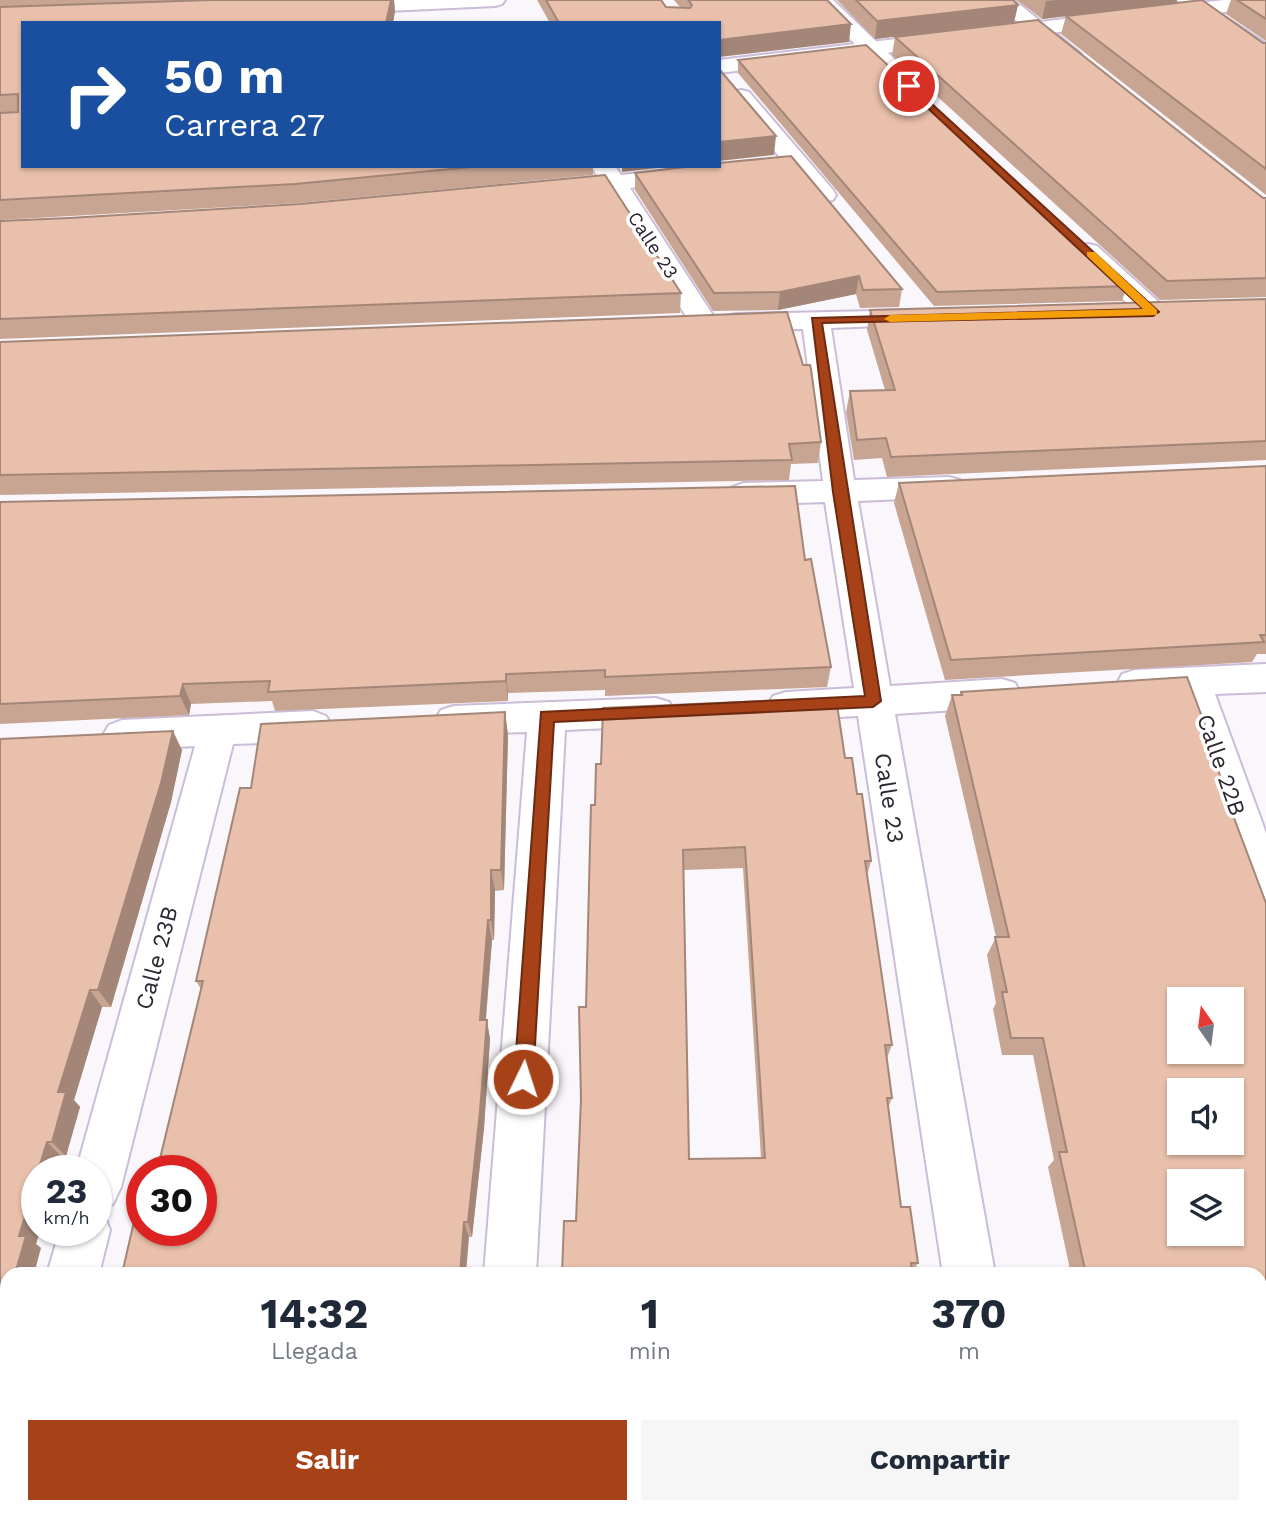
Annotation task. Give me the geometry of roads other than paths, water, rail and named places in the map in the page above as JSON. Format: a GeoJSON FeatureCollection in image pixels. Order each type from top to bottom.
{"type":"FeatureCollection","features":[{"type":"Feature","properties":{"kind":"street"},"geometry":{"type":"LineString","coordinates":[[330,5],[403,14],[495,0]]}},
{"type":"Feature","properties":{"kind":"street"},"geometry":{"type":"LineString","coordinates":[[822,0],[920,96]]}},
{"type":"Feature","properties":{"kind":"street"},"geometry":{"type":"LineString","coordinates":[[1001,0],[1091,72]]}},
{"type":"Feature","properties":{"kind":"street"},"geometry":{"type":"LineString","coordinates":[[721,69],[1193,5],[1266,1]]}},
{"type":"Feature","properties":{"kind":"street"},"geometry":{"type":"LineString","coordinates":[[1193,5],[1266,54]]}},
{"type":"Feature","properties":{"kind":"street"},"geometry":{"type":"LineString","coordinates":[[721,71],[839,214]]}},
{"type":"Feature","properties":{"kind":"street"},"geometry":{"type":"LineString","coordinates":[[770,165],[796,162]]}},
{"type":"Feature","properties":{"kind":"street"},"geometry":{"type":"LineString","coordinates":[[531,192],[608,175],[705,173]]}},
{"type":"Feature","properties":{"kind":"street","name":"Calle 23"},"geometry":{"type":"LineString","coordinates":[[608,175],[690,324],[816,320],[873,701],[968,1267]]}},
{"type":"Feature","properties":{"kind":"street"},"geometry":{"type":"LineString","coordinates":[[1072,237],[1166,312],[1113,313]]}},
{"type":"Feature","properties":{"kind":"street"},"geometry":{"type":"LineString","coordinates":[[816,320],[929,311]]}},
{"type":"Feature","properties":{"kind":"street"},"geometry":{"type":"LineString","coordinates":[[716,494],[977,486]]}},
{"type":"Feature","properties":{"kind":"street"},"geometry":{"type":"LineString","coordinates":[[1095,687],[1266,678]]}},
{"type":"Feature","properties":{"kind":"street","name":"Calle 22B"},"geometry":{"type":"LineString","coordinates":[[1192,680],[1266,890]]}},
{"type":"Feature","properties":{"kind":"street"},"geometry":{"type":"LineString","coordinates":[[751,707],[1040,690]]}},
{"type":"Feature","properties":{"kind":"street"},"geometry":{"type":"LineString","coordinates":[[424,722],[683,710]]}},
{"type":"Feature","properties":{"kind":"street"},"geometry":{"type":"LineString","coordinates":[[510,1267],[547,717]]}},
{"type":"Feature","properties":{"kind":"street"},"geometry":{"type":"LineString","coordinates":[[82,737],[341,725]]}},
{"type":"Feature","properties":{"kind":"street","name":"Calle 23B"},"geometry":{"type":"LineString","coordinates":[[105,1155],[218,730]]}},
{"type":"Feature","properties":{"kind":"street"},"geometry":{"type":"LineString","coordinates":[[75,1267],[81,1246]]}}]}
